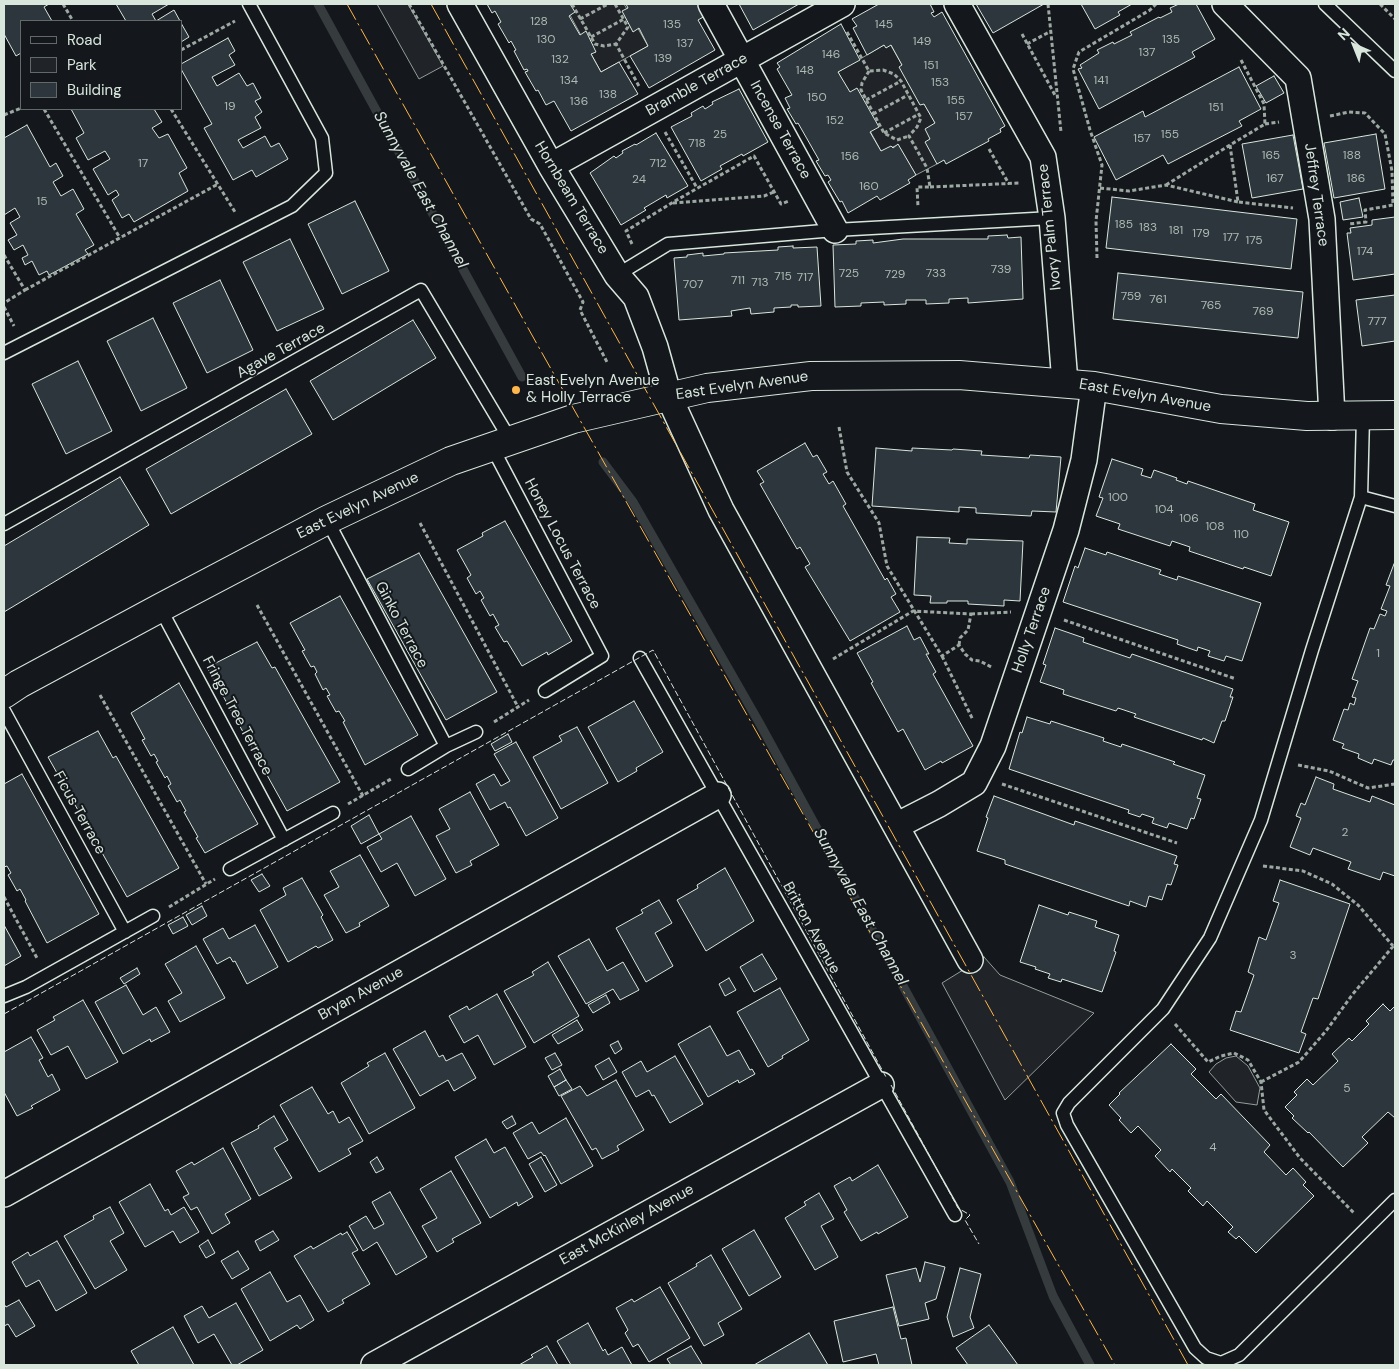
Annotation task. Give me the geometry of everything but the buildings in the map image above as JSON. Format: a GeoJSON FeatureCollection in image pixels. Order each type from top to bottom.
{"type":"FeatureCollection","features":[{"type":"Feature","properties":{"kind":"main road","name":"East Evelyn Avenue"},"geometry":{"type":"LineString","coordinates":[[4,694],[19,684],[160,608],[327,520],[451,462],[573,419],[707,388],[811,376],[935,374],[1094,386],[1221,409],[1332,417],[1395,415]]}},
{"type":"Feature","properties":{"kind":"street","name":"Hornbeam Terrace"},"geometry":{"type":"LineString","coordinates":[[460,4],[552,166],[618,275],[636,297],[655,347],[670,397]]}},
{"type":"Feature","properties":{"kind":"street","name":"Incense Terrace"},"geometry":{"type":"LineString","coordinates":[[711,4],[834,230]]}},
{"type":"Feature","properties":{"kind":"street","name":"Ivory Palm Terrace"},"geometry":{"type":"LineString","coordinates":[[957,4],[1043,157],[1052,218],[1065,383]]}},
{"type":"Feature","properties":{"kind":"street","name":"Jeffrey Terrace"},"geometry":{"type":"LineString","coordinates":[[1225,4],[1298,78],[1322,219],[1332,417]]}},
{"type":"Feature","properties":{"kind":"street","name":"Bramble Terrace"},"geometry":{"type":"LineString","coordinates":[[552,166],[838,6]]}},
{"type":"Feature","properties":{"kind":"street","name":"Holly Terrace"},"geometry":{"type":"LineString","coordinates":[[896,826],[940,804],[974,783],[993,746],[1066,530],[1084,460],[1094,386]]}},
{"type":"Feature","properties":{"kind":"street"},"geometry":{"type":"LineString","coordinates":[[670,397],[721,510],[970,960]]}},
{"type":"Feature","properties":{"kind":"street","name":"Bryan Avenue"},"geometry":{"type":"LineString","coordinates":[[4,1194],[718,795]]}},
{"type":"Feature","properties":{"kind":"street","name":"East McKinley Avenue"},"geometry":{"type":"LineString","coordinates":[[374,1365],[881,1085]]}},
{"type":"Feature","properties":{"kind":"lane"},"geometry":{"type":"LineString","coordinates":[[1325,4],[1395,72]]}},
{"type":"Feature","properties":{"kind":"lane"},"geometry":{"type":"LineString","coordinates":[[4,352],[292,206],[326,173],[322,138],[251,7]]}},
{"type":"Feature","properties":{"kind":"lane"},"geometry":{"type":"LineString","coordinates":[[618,275],[668,244],[834,230],[1052,218]]}},
{"type":"Feature","properties":{"kind":"lane","name":"Agave Terrace"},"geometry":{"type":"LineString","coordinates":[[4,524],[421,290],[502,444]]}},
{"type":"Feature","properties":{"kind":"lane"},"geometry":{"type":"LineString","coordinates":[[1363,416],[1361,497],[1261,820],[1210,938],[1163,1009],[1069,1103],[1063,1113],[1066,1125],[1195,1348],[1206,1358],[1221,1363],[1239,1355],[1395,1200]]}},
{"type":"Feature","properties":{"kind":"lane","name":"Honey Locus Terrace"},"geometry":{"type":"LineString","coordinates":[[502,444],[602,656],[545,691]]}},
{"type":"Feature","properties":{"kind":"lane"},"geometry":{"type":"LineString","coordinates":[[1361,497],[1395,506]]}},
{"type":"Feature","properties":{"kind":"lane","name":"Ginko Terrace"},"geometry":{"type":"LineString","coordinates":[[327,520],[446,746]]}},
{"type":"Feature","properties":{"kind":"lane","name":"Fringe Tree Terrace"},"geometry":{"type":"LineString","coordinates":[[160,608],[284,840]]}},
{"type":"Feature","properties":{"kind":"lane","name":"Britton Avenue"},"geometry":{"type":"LineString","coordinates":[[640,658],[954,1215]]}},
{"type":"Feature","properties":{"kind":"lane","name":"Ficus Terrace"},"geometry":{"type":"LineString","coordinates":[[4,710],[125,932]]}},
{"type":"Feature","properties":{"kind":"lane"},"geometry":{"type":"LineString","coordinates":[[408,769],[446,746],[476,732]]}},
{"type":"Feature","properties":{"kind":"lane"},"geometry":{"type":"LineString","coordinates":[[230,869],[333,813]]}},
{"type":"Feature","properties":{"kind":"lane"},"geometry":{"type":"LineString","coordinates":[[4,996],[26,987],[153,916]]}},
{"type":"Feature","properties":{"kind":"path"},"geometry":{"type":"LineString","coordinates":[[63,4],[72,20]]}},
{"type":"Feature","properties":{"kind":"path"},"geometry":{"type":"LineString","coordinates":[[409,4],[531,218],[540,224],[583,302],[580,310],[608,364]]}},
{"type":"Feature","properties":{"kind":"path"},"geometry":{"type":"LineString","coordinates":[[572,4],[595,44],[604,46],[616,44]]}},
{"type":"Feature","properties":{"kind":"path"},"geometry":{"type":"LineString","coordinates":[[580,19],[608,4]]}},
{"type":"Feature","properties":{"kind":"path"},"geometry":{"type":"LineString","coordinates":[[1048,4],[1062,140]]}},
{"type":"Feature","properties":{"kind":"path"},"geometry":{"type":"LineString","coordinates":[[1097,258],[1096,220],[1102,165],[1073,69],[1079,52],[1150,10],[1156,4]]}},
{"type":"Feature","properties":{"kind":"path"},"geometry":{"type":"LineString","coordinates":[[1380,4],[1395,19]]}},
{"type":"Feature","properties":{"kind":"path"},"geometry":{"type":"LineString","coordinates":[[838,6],[870,71]]}},
{"type":"Feature","properties":{"kind":"path"},"geometry":{"type":"LineString","coordinates":[[182,49],[251,7]]}},
{"type":"Feature","properties":{"kind":"path"},"geometry":{"type":"LineString","coordinates":[[591,37],[624,19]]}},
{"type":"Feature","properties":{"kind":"path"},"geometry":{"type":"LineString","coordinates":[[1027,44],[1051,31]]}},
{"type":"Feature","properties":{"kind":"path"},"geometry":{"type":"LineString","coordinates":[[1022,34],[1058,100]]}},
{"type":"Feature","properties":{"kind":"path"},"geometry":{"type":"LineString","coordinates":[[1166,185],[1266,124],[1264,104],[1238,56]]}},
{"type":"Feature","properties":{"kind":"path"},"geometry":{"type":"LineString","coordinates":[[883,70],[894,74],[901,81],[921,118],[917,127],[909,136],[897,140],[888,137],[884,133],[861,90],[862,84],[870,71],[883,70]]}},
{"type":"Feature","properties":{"kind":"path"},"geometry":{"type":"LineString","coordinates":[[866,100],[901,81]]}},
{"type":"Feature","properties":{"kind":"path"},"geometry":{"type":"LineString","coordinates":[[873,114],[908,95]]}},
{"type":"Feature","properties":{"kind":"path"},"geometry":{"type":"LineString","coordinates":[[4,115],[20,108]]}},
{"type":"Feature","properties":{"kind":"path"},"geometry":{"type":"LineString","coordinates":[[45,110],[120,238]]}},
{"type":"Feature","properties":{"kind":"path"},"geometry":{"type":"LineString","coordinates":[[171,110],[246,229]]}},
{"type":"Feature","properties":{"kind":"path"},"geometry":{"type":"LineString","coordinates":[[1342,225],[1366,222],[1365,210],[1394,205],[1394,171],[1385,134],[1365,112],[1349,112]]}},
{"type":"Feature","properties":{"kind":"path"},"geometry":{"type":"LineString","coordinates":[[884,133],[919,114]]}},
{"type":"Feature","properties":{"kind":"path"},"geometry":{"type":"LineString","coordinates":[[909,136],[927,168],[930,188]]}},
{"type":"Feature","properties":{"kind":"path"},"geometry":{"type":"LineString","coordinates":[[1230,145],[1238,202]]}},
{"type":"Feature","properties":{"kind":"path"},"geometry":{"type":"LineString","coordinates":[[988,149],[1009,184]]}},
{"type":"Feature","properties":{"kind":"path"},"geometry":{"type":"LineString","coordinates":[[918,225],[918,187],[930,188],[1046,181]]}},
{"type":"Feature","properties":{"kind":"path"},"geometry":{"type":"LineString","coordinates":[[4,303],[218,184]]}},
{"type":"Feature","properties":{"kind":"path"},"geometry":{"type":"LineString","coordinates":[[1100,188],[1129,191],[1166,185],[1238,202],[1300,209]]}},
{"type":"Feature","properties":{"kind":"path"},"geometry":{"type":"LineString","coordinates":[[672,203],[764,196],[774,192]]}},
{"type":"Feature","properties":{"kind":"path"},"geometry":{"type":"LineString","coordinates":[[4,255],[25,290]]}},
{"type":"Feature","properties":{"kind":"path"},"geometry":{"type":"LineString","coordinates":[[840,427],[847,472],[879,523],[887,566],[942,656],[976,725],[993,746]]}},
{"type":"Feature","properties":{"kind":"path"},"geometry":{"type":"LineString","coordinates":[[420,523],[518,707]]}},
{"type":"Feature","properties":{"kind":"path"},"geometry":{"type":"LineString","coordinates":[[258,606],[363,796]]}},
{"type":"Feature","properties":{"kind":"path"},"geometry":{"type":"LineString","coordinates":[[810,672],[913,611],[970,614],[1038,611],[1236,679]]}},
{"type":"Feature","properties":{"kind":"path"},"geometry":{"type":"LineString","coordinates":[[970,614],[968,630],[960,638],[960,646],[972,660],[980,661],[998,671],[1012,688]]}},
{"type":"Feature","properties":{"kind":"path"},"geometry":{"type":"LineString","coordinates":[[942,656],[960,646]]}},
{"type":"Feature","properties":{"kind":"path"},"geometry":{"type":"LineString","coordinates":[[476,732],[545,691]]}},
{"type":"Feature","properties":{"kind":"path"},"geometry":{"type":"LineString","coordinates":[[100,695],[206,884]]}},
{"type":"Feature","properties":{"kind":"path"},"geometry":{"type":"LineString","coordinates":[[1278,761],[1329,771],[1368,788],[1395,784]]}},
{"type":"Feature","properties":{"kind":"path"},"geometry":{"type":"LineString","coordinates":[[333,813],[408,769]]}},
{"type":"Feature","properties":{"kind":"path"},"geometry":{"type":"LineString","coordinates":[[978,776],[1177,843]]}},
{"type":"Feature","properties":{"kind":"path"},"geometry":{"type":"LineString","coordinates":[[1244,858],[1265,867],[1303,871],[1332,884],[1358,905],[1394,945],[1299,1062],[1261,1082]]}},
{"type":"Feature","properties":{"kind":"path"},"geometry":{"type":"LineString","coordinates":[[153,916],[230,869]]}},
{"type":"Feature","properties":{"kind":"path"},"geometry":{"type":"LineString","coordinates":[[4,897],[46,976]]}},
{"type":"Feature","properties":{"kind":"path"},"geometry":{"type":"LineString","coordinates":[[1163,1009],[1208,1062],[1234,1053],[1248,1060],[1261,1082],[1264,1110],[1300,1158],[1368,1227]]}},
{"type":"Feature","properties":{"kind":"green space"},"geometry":{"type":"Polygon","coordinates":[[[377,4],[408,4],[443,66],[419,79],[377,4]]]}},
{"type":"Feature","properties":{"kind":"green space"},"geometry":{"type":"Polygon","coordinates":[[[564,4],[624,4],[648,46],[601,72],[564,4]]]}},
{"type":"Feature","properties":{"kind":"green space"},"geometry":{"type":"Polygon","coordinates":[[[889,42],[935,123],[930,139],[937,164],[916,175],[898,145],[881,151],[838,72],[889,42]]]}},
{"type":"Feature","properties":{"kind":"green space"},"geometry":{"type":"Polygon","coordinates":[[[984,957],[1000,975],[1094,1013],[1005,1100],[942,983],[984,957]]]}},
{"type":"Feature","properties":{"kind":"green space"},"geometry":{"type":"Polygon","coordinates":[[[1236,1056],[1248,1066],[1260,1088],[1257,1105],[1236,1102],[1209,1072],[1216,1064],[1226,1058],[1236,1056]]]}},
{"type":"Feature","properties":{"kind":"waterway","name":"Sunnyvale East Channel"},"geometry":{"type":"LineString","coordinates":[[318,4],[522,377]]}},
{"type":"Feature","properties":{"kind":"waterway","name":"Sunnyvale East Channel"},"geometry":{"type":"LineString","coordinates":[[603,462],[633,502],[760,724],[1010,1182],[1053,1296],[1090,1365]]}},
{"type":"Feature","properties":{"kind":"fence"},"geometry":{"type":"LineString","coordinates":[[4,1014],[653,650],[886,1077]]}},
{"type":"Feature","properties":{"kind":"fence"},"geometry":{"type":"LineString","coordinates":[[891,1085],[958,1208],[970,1215],[965,1220],[979,1244]]}},
{"type":"Feature","properties":{"kind":"power"},"geometry":{"type":"LineString","coordinates":[[347,4],[542,353],[1115,1365]]}},
{"type":"Feature","properties":{"kind":"power"},"geometry":{"type":"LineString","coordinates":[[431,4],[1188,1365]]}},
{"type":"Feature","properties":{"kind":"place","name":"East Evelyn Avenue & Holly Terrace"},"geometry":{"type":"Point","coordinates":[516,390]}}]}
